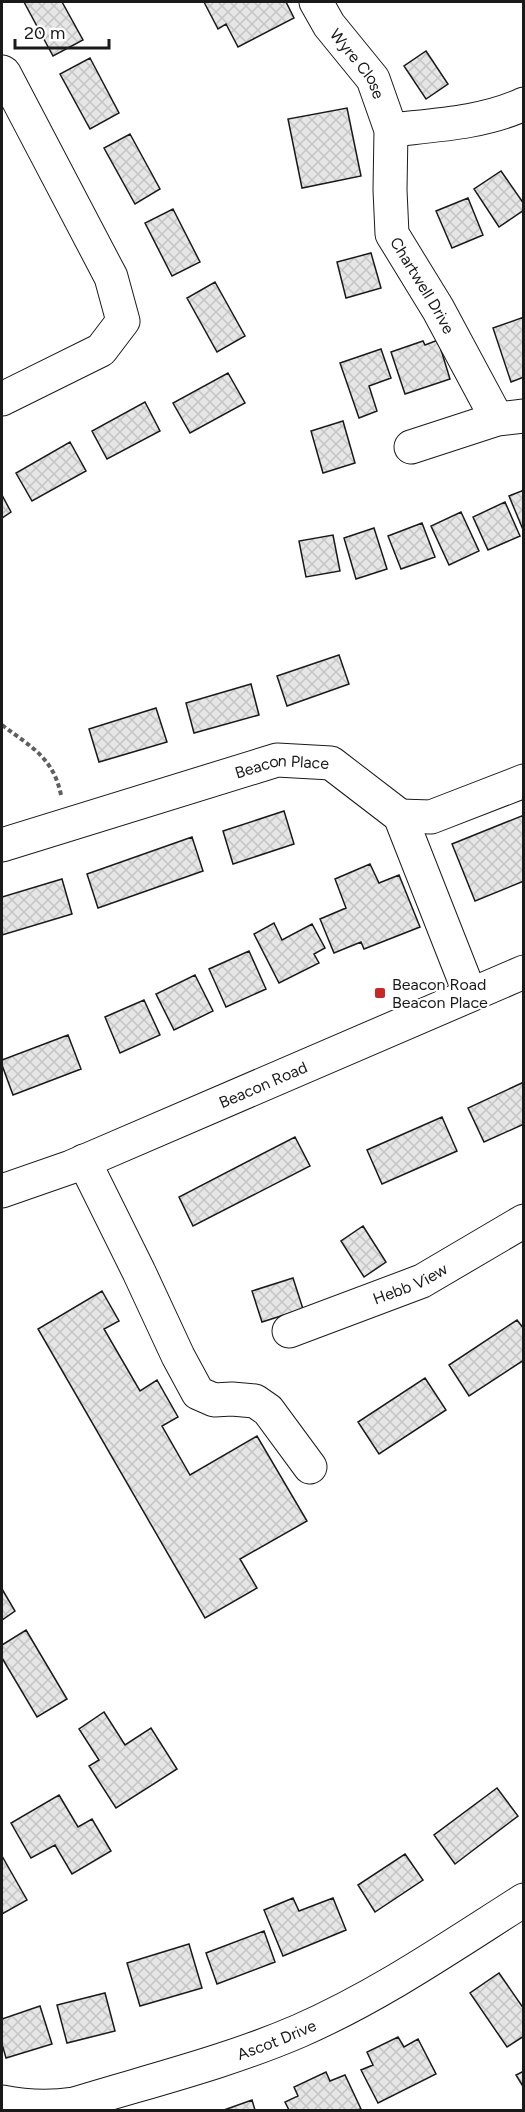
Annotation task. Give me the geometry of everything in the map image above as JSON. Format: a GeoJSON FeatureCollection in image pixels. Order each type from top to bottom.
{"type":"FeatureCollection","features":[{"type":"Feature","properties":{"kind":"street","name":"Wyre Close"},"geometry":{"type":"LineString","coordinates":[[316,2],[329,25],[373,78],[391,130]]}},
{"type":"Feature","properties":{"kind":"street"},"geometry":{"type":"LineString","coordinates":[[2,72],[111,277],[123,321],[101,350],[2,399]]}},
{"type":"Feature","properties":{"kind":"street"},"geometry":{"type":"LineString","coordinates":[[391,130],[455,122],[507,112],[524,104]]}},
{"type":"Feature","properties":{"kind":"street","name":"Chartwell Drive"},"geometry":{"type":"LineString","coordinates":[[391,130],[392,234],[510,418],[411,447]]}},
{"type":"Feature","properties":{"kind":"street","name":"Beacon Place"},"geometry":{"type":"LineString","coordinates":[[2,845],[277,760],[331,763],[400,816]]}},
{"type":"Feature","properties":{"kind":"street"},"geometry":{"type":"LineString","coordinates":[[470,994],[400,816],[431,817],[524,781]]}},
{"type":"Feature","properties":{"kind":"street","name":"Beacon Road"},"geometry":{"type":"LineString","coordinates":[[2,1191],[84,1161],[524,972]]}},
{"type":"Feature","properties":{"kind":"street"},"geometry":{"type":"LineString","coordinates":[[84,1161],[198,1393],[214,1400],[232,1398],[255,1401],[268,1410],[310,1467]]}},
{"type":"Feature","properties":{"kind":"street","name":"Hebb View"},"geometry":{"type":"LineString","coordinates":[[289,1331],[422,1281],[524,1221]]}},
{"type":"Feature","properties":{"kind":"street","name":"Ascot Drive"},"geometry":{"type":"LineString","coordinates":[[2,2102],[27,2108],[51,2108],[74,2104],[242,2053],[297,2032],[396,1982],[523,1901]]}},
{"type":"Feature","properties":{"kind":"path"},"geometry":{"type":"LineString","coordinates":[[2,725],[45,757],[58,777],[68,825]]}},
{"type":"Feature","properties":{"kind":"building"},"geometry":{"type":"Polygon","coordinates":[[[24,2],[62,2],[83,40],[53,56],[24,2]]]}},
{"type":"Feature","properties":{"kind":"building"},"geometry":{"type":"Polygon","coordinates":[[[204,2],[286,2],[294,18],[238,47],[226,24],[218,29],[204,2]]]}},
{"type":"Feature","properties":{"kind":"building"},"geometry":{"type":"Polygon","coordinates":[[[426,51],[448,84],[426,99],[404,66],[426,51]]]}},
{"type":"Feature","properties":{"kind":"building"},"geometry":{"type":"Polygon","coordinates":[[[90,58],[119,113],[90,129],[60,74],[90,58]]]}},
{"type":"Feature","properties":{"kind":"building"},"geometry":{"type":"Polygon","coordinates":[[[347,108],[361,176],[302,188],[288,119],[347,108]]]}},
{"type":"Feature","properties":{"kind":"building"},"geometry":{"type":"Polygon","coordinates":[[[130,134],[160,189],[135,204],[104,148],[130,134]]]}},
{"type":"Feature","properties":{"kind":"building"},"geometry":{"type":"Polygon","coordinates":[[[501,171],[524,204],[524,210],[499,227],[474,189],[501,171]]]}},
{"type":"Feature","properties":{"kind":"building"},"geometry":{"type":"Polygon","coordinates":[[[468,198],[483,235],[452,248],[436,211],[468,198]]]}},
{"type":"Feature","properties":{"kind":"building"},"geometry":{"type":"Polygon","coordinates":[[[173,209],[200,262],[172,276],[145,223],[173,209]]]}},
{"type":"Feature","properties":{"kind":"building"},"geometry":{"type":"Polygon","coordinates":[[[371,253],[381,288],[346,298],[337,262],[371,253]]]}},
{"type":"Feature","properties":{"kind":"building"},"geometry":{"type":"Polygon","coordinates":[[[215,282],[245,336],[217,352],[187,298],[215,282]]]}},
{"type":"Feature","properties":{"kind":"building"},"geometry":{"type":"Polygon","coordinates":[[[524,317],[524,377],[511,382],[493,328],[524,317]]]}},
{"type":"Feature","properties":{"kind":"building"},"geometry":{"type":"Polygon","coordinates":[[[438,340],[450,379],[405,394],[391,352],[423,341],[425,345],[438,340]]]}},
{"type":"Feature","properties":{"kind":"building"},"geometry":{"type":"Polygon","coordinates":[[[381,349],[391,378],[369,386],[377,411],[359,418],[340,363],[381,349]]]}},
{"type":"Feature","properties":{"kind":"building"},"geometry":{"type":"Polygon","coordinates":[[[228,373],[245,403],[190,433],[173,403],[228,373]]]}},
{"type":"Feature","properties":{"kind":"building"},"geometry":{"type":"Polygon","coordinates":[[[145,402],[160,431],[107,459],[92,431],[145,402]]]}},
{"type":"Feature","properties":{"kind":"building"},"geometry":{"type":"Polygon","coordinates":[[[343,421],[355,463],[323,473],[311,431],[343,421]]]}},
{"type":"Feature","properties":{"kind":"building"},"geometry":{"type":"Polygon","coordinates":[[[70,442],[86,471],[32,501],[16,473],[70,442]]]}},
{"type":"Feature","properties":{"kind":"building"},"geometry":{"type":"Polygon","coordinates":[[[524,490],[524,532],[509,496],[524,490]]]}},
{"type":"Feature","properties":{"kind":"building"},"geometry":{"type":"Polygon","coordinates":[[[2,495],[11,512],[2,518],[2,495]]]}},
{"type":"Feature","properties":{"kind":"building"},"geometry":{"type":"Polygon","coordinates":[[[505,502],[520,536],[488,550],[473,517],[505,502]]]}},
{"type":"Feature","properties":{"kind":"building"},"geometry":{"type":"Polygon","coordinates":[[[461,512],[479,551],[449,565],[431,526],[461,512]]]}},
{"type":"Feature","properties":{"kind":"building"},"geometry":{"type":"Polygon","coordinates":[[[422,523],[435,557],[401,569],[388,536],[422,523]]]}},
{"type":"Feature","properties":{"kind":"building"},"geometry":{"type":"Polygon","coordinates":[[[374,528],[387,569],[356,579],[344,538],[374,528]]]}},
{"type":"Feature","properties":{"kind":"building"},"geometry":{"type":"Polygon","coordinates":[[[333,535],[340,571],[306,577],[299,541],[333,535]]]}},
{"type":"Feature","properties":{"kind":"building"},"geometry":{"type":"Polygon","coordinates":[[[339,655],[349,684],[287,706],[277,676],[339,655]]]}},
{"type":"Feature","properties":{"kind":"building"},"geometry":{"type":"Polygon","coordinates":[[[251,684],[259,715],[194,733],[186,703],[251,684]]]}},
{"type":"Feature","properties":{"kind":"building"},"geometry":{"type":"Polygon","coordinates":[[[156,708],[167,742],[99,762],[89,729],[156,708]]]}},
{"type":"Feature","properties":{"kind":"building"},"geometry":{"type":"Polygon","coordinates":[[[284,811],[294,844],[233,864],[223,831],[284,811]]]}},
{"type":"Feature","properties":{"kind":"building"},"geometry":{"type":"Polygon","coordinates":[[[524,815],[524,881],[475,901],[452,844],[524,815]]]}},
{"type":"Feature","properties":{"kind":"building"},"geometry":{"type":"Polygon","coordinates":[[[192,837],[203,871],[98,908],[87,874],[192,837]]]}},
{"type":"Feature","properties":{"kind":"building"},"geometry":{"type":"Polygon","coordinates":[[[370,864],[379,883],[399,875],[420,927],[364,949],[361,942],[334,953],[320,919],[346,908],[335,879],[370,864]]]}},
{"type":"Feature","properties":{"kind":"building"},"geometry":{"type":"Polygon","coordinates":[[[62,879],[72,914],[2,935],[2,897],[62,879]]]}},
{"type":"Feature","properties":{"kind":"building"},"geometry":{"type":"Polygon","coordinates":[[[274,923],[282,940],[312,924],[325,948],[314,954],[319,963],[279,983],[254,934],[274,923]]]}},
{"type":"Feature","properties":{"kind":"building"},"geometry":{"type":"Polygon","coordinates":[[[249,951],[266,989],[226,1007],[209,969],[249,951]]]}},
{"type":"Feature","properties":{"kind":"building"},"geometry":{"type":"Polygon","coordinates":[[[195,975],[213,1011],[174,1030],[156,994],[195,975]]]}},
{"type":"Feature","properties":{"kind":"building"},"geometry":{"type":"Polygon","coordinates":[[[144,1000],[160,1035],[120,1053],[105,1017],[144,1000]]]}},
{"type":"Feature","properties":{"kind":"building"},"geometry":{"type":"Polygon","coordinates":[[[68,1035],[81,1069],[13,1095],[2,1060],[68,1035]]]}},
{"type":"Feature","properties":{"kind":"building"},"geometry":{"type":"Polygon","coordinates":[[[524,1082],[524,1124],[484,1142],[468,1108],[524,1082]]]}},
{"type":"Feature","properties":{"kind":"building"},"geometry":{"type":"Polygon","coordinates":[[[442,1117],[457,1151],[382,1184],[367,1150],[442,1117]]]}},
{"type":"Feature","properties":{"kind":"building"},"geometry":{"type":"Polygon","coordinates":[[[295,1137],[310,1166],[193,1226],[179,1197],[295,1137]]]}},
{"type":"Feature","properties":{"kind":"building"},"geometry":{"type":"Polygon","coordinates":[[[363,1226],[386,1262],[364,1277],[341,1241],[363,1226]]]}},
{"type":"Feature","properties":{"kind":"building"},"geometry":{"type":"Polygon","coordinates":[[[293,1278],[303,1309],[262,1322],[252,1291],[293,1278]]]}},
{"type":"Feature","properties":{"kind":"building"},"geometry":{"type":"Polygon","coordinates":[[[102,1291],[119,1321],[104,1329],[140,1391],[157,1380],[178,1417],[162,1426],[190,1475],[257,1436],[307,1521],[240,1559],[257,1588],[205,1618],[38,1329],[102,1291]]]}},
{"type":"Feature","properties":{"kind":"building"},"geometry":{"type":"Polygon","coordinates":[[[517,1320],[524,1329],[524,1360],[469,1396],[449,1365],[517,1320]]]}},
{"type":"Feature","properties":{"kind":"building"},"geometry":{"type":"Polygon","coordinates":[[[425,1378],[446,1410],[379,1454],[358,1422],[425,1378]]]}},
{"type":"Feature","properties":{"kind":"building"},"geometry":{"type":"Polygon","coordinates":[[[2,1589],[15,1611],[2,1620],[2,1589]]]}},
{"type":"Feature","properties":{"kind":"building"},"geometry":{"type":"Polygon","coordinates":[[[26,1630],[67,1699],[37,1717],[2,1658],[2,1645],[26,1630]]]}},
{"type":"Feature","properties":{"kind":"building"},"geometry":{"type":"Polygon","coordinates":[[[104,1712],[125,1745],[151,1728],[177,1769],[116,1808],[89,1766],[99,1760],[79,1729],[104,1712]]]}},
{"type":"Feature","properties":{"kind":"building"},"geometry":{"type":"Polygon","coordinates":[[[497,1788],[518,1816],[455,1864],[434,1835],[497,1788]]]}},
{"type":"Feature","properties":{"kind":"building"},"geometry":{"type":"Polygon","coordinates":[[[59,1795],[78,1827],[92,1819],[111,1851],[72,1874],[55,1845],[31,1858],[11,1823],[59,1795]]]}},
{"type":"Feature","properties":{"kind":"building"},"geometry":{"type":"Polygon","coordinates":[[[405,1854],[423,1880],[375,1912],[358,1885],[405,1854]]]}},
{"type":"Feature","properties":{"kind":"building"},"geometry":{"type":"Polygon","coordinates":[[[2,1856],[27,1900],[2,1914],[2,1856]]]}},
{"type":"Feature","properties":{"kind":"building"},"geometry":{"type":"Polygon","coordinates":[[[293,1898],[299,1911],[333,1898],[346,1930],[283,1956],[264,1910],[293,1898]]]}},
{"type":"Feature","properties":{"kind":"building"},"geometry":{"type":"Polygon","coordinates":[[[264,1931],[275,1962],[217,1984],[206,1953],[264,1931]]]}},
{"type":"Feature","properties":{"kind":"building"},"geometry":{"type":"Polygon","coordinates":[[[189,1944],[202,1988],[140,2006],[127,1963],[189,1944]]]}},
{"type":"Feature","properties":{"kind":"building"},"geometry":{"type":"Polygon","coordinates":[[[499,1973],[524,2009],[524,2036],[507,2047],[470,1993],[499,1973]]]}},
{"type":"Feature","properties":{"kind":"building"},"geometry":{"type":"Polygon","coordinates":[[[105,1993],[115,2031],[67,2043],[57,2005],[105,1993]]]}},
{"type":"Feature","properties":{"kind":"building"},"geometry":{"type":"Polygon","coordinates":[[[40,2006],[52,2044],[6,2058],[2,2044],[2,2019],[40,2006]]]}},
{"type":"Feature","properties":{"kind":"building"},"geometry":{"type":"Polygon","coordinates":[[[398,2037],[404,2047],[418,2039],[436,2074],[378,2103],[361,2070],[373,2065],[367,2052],[398,2037]]]}},
{"type":"Feature","properties":{"kind":"building"},"geometry":{"type":"Polygon","coordinates":[[[524,2071],[524,2088],[516,2075],[524,2071]]]}},
{"type":"Feature","properties":{"kind":"building"},"geometry":{"type":"Polygon","coordinates":[[[326,2072],[330,2081],[345,2075],[361,2109],[289,2110],[285,2102],[298,2096],[294,2087],[326,2072]]]}},
{"type":"Feature","properties":{"kind":"building"},"geometry":{"type":"Polygon","coordinates":[[[252,2100],[255,2110],[224,2110],[252,2100]]]}},
{"type":"Feature","properties":{"kind":"place","name":"Beacon Road Beacon Place"},"geometry":{"type":"Point","coordinates":[380,993]}}]}
